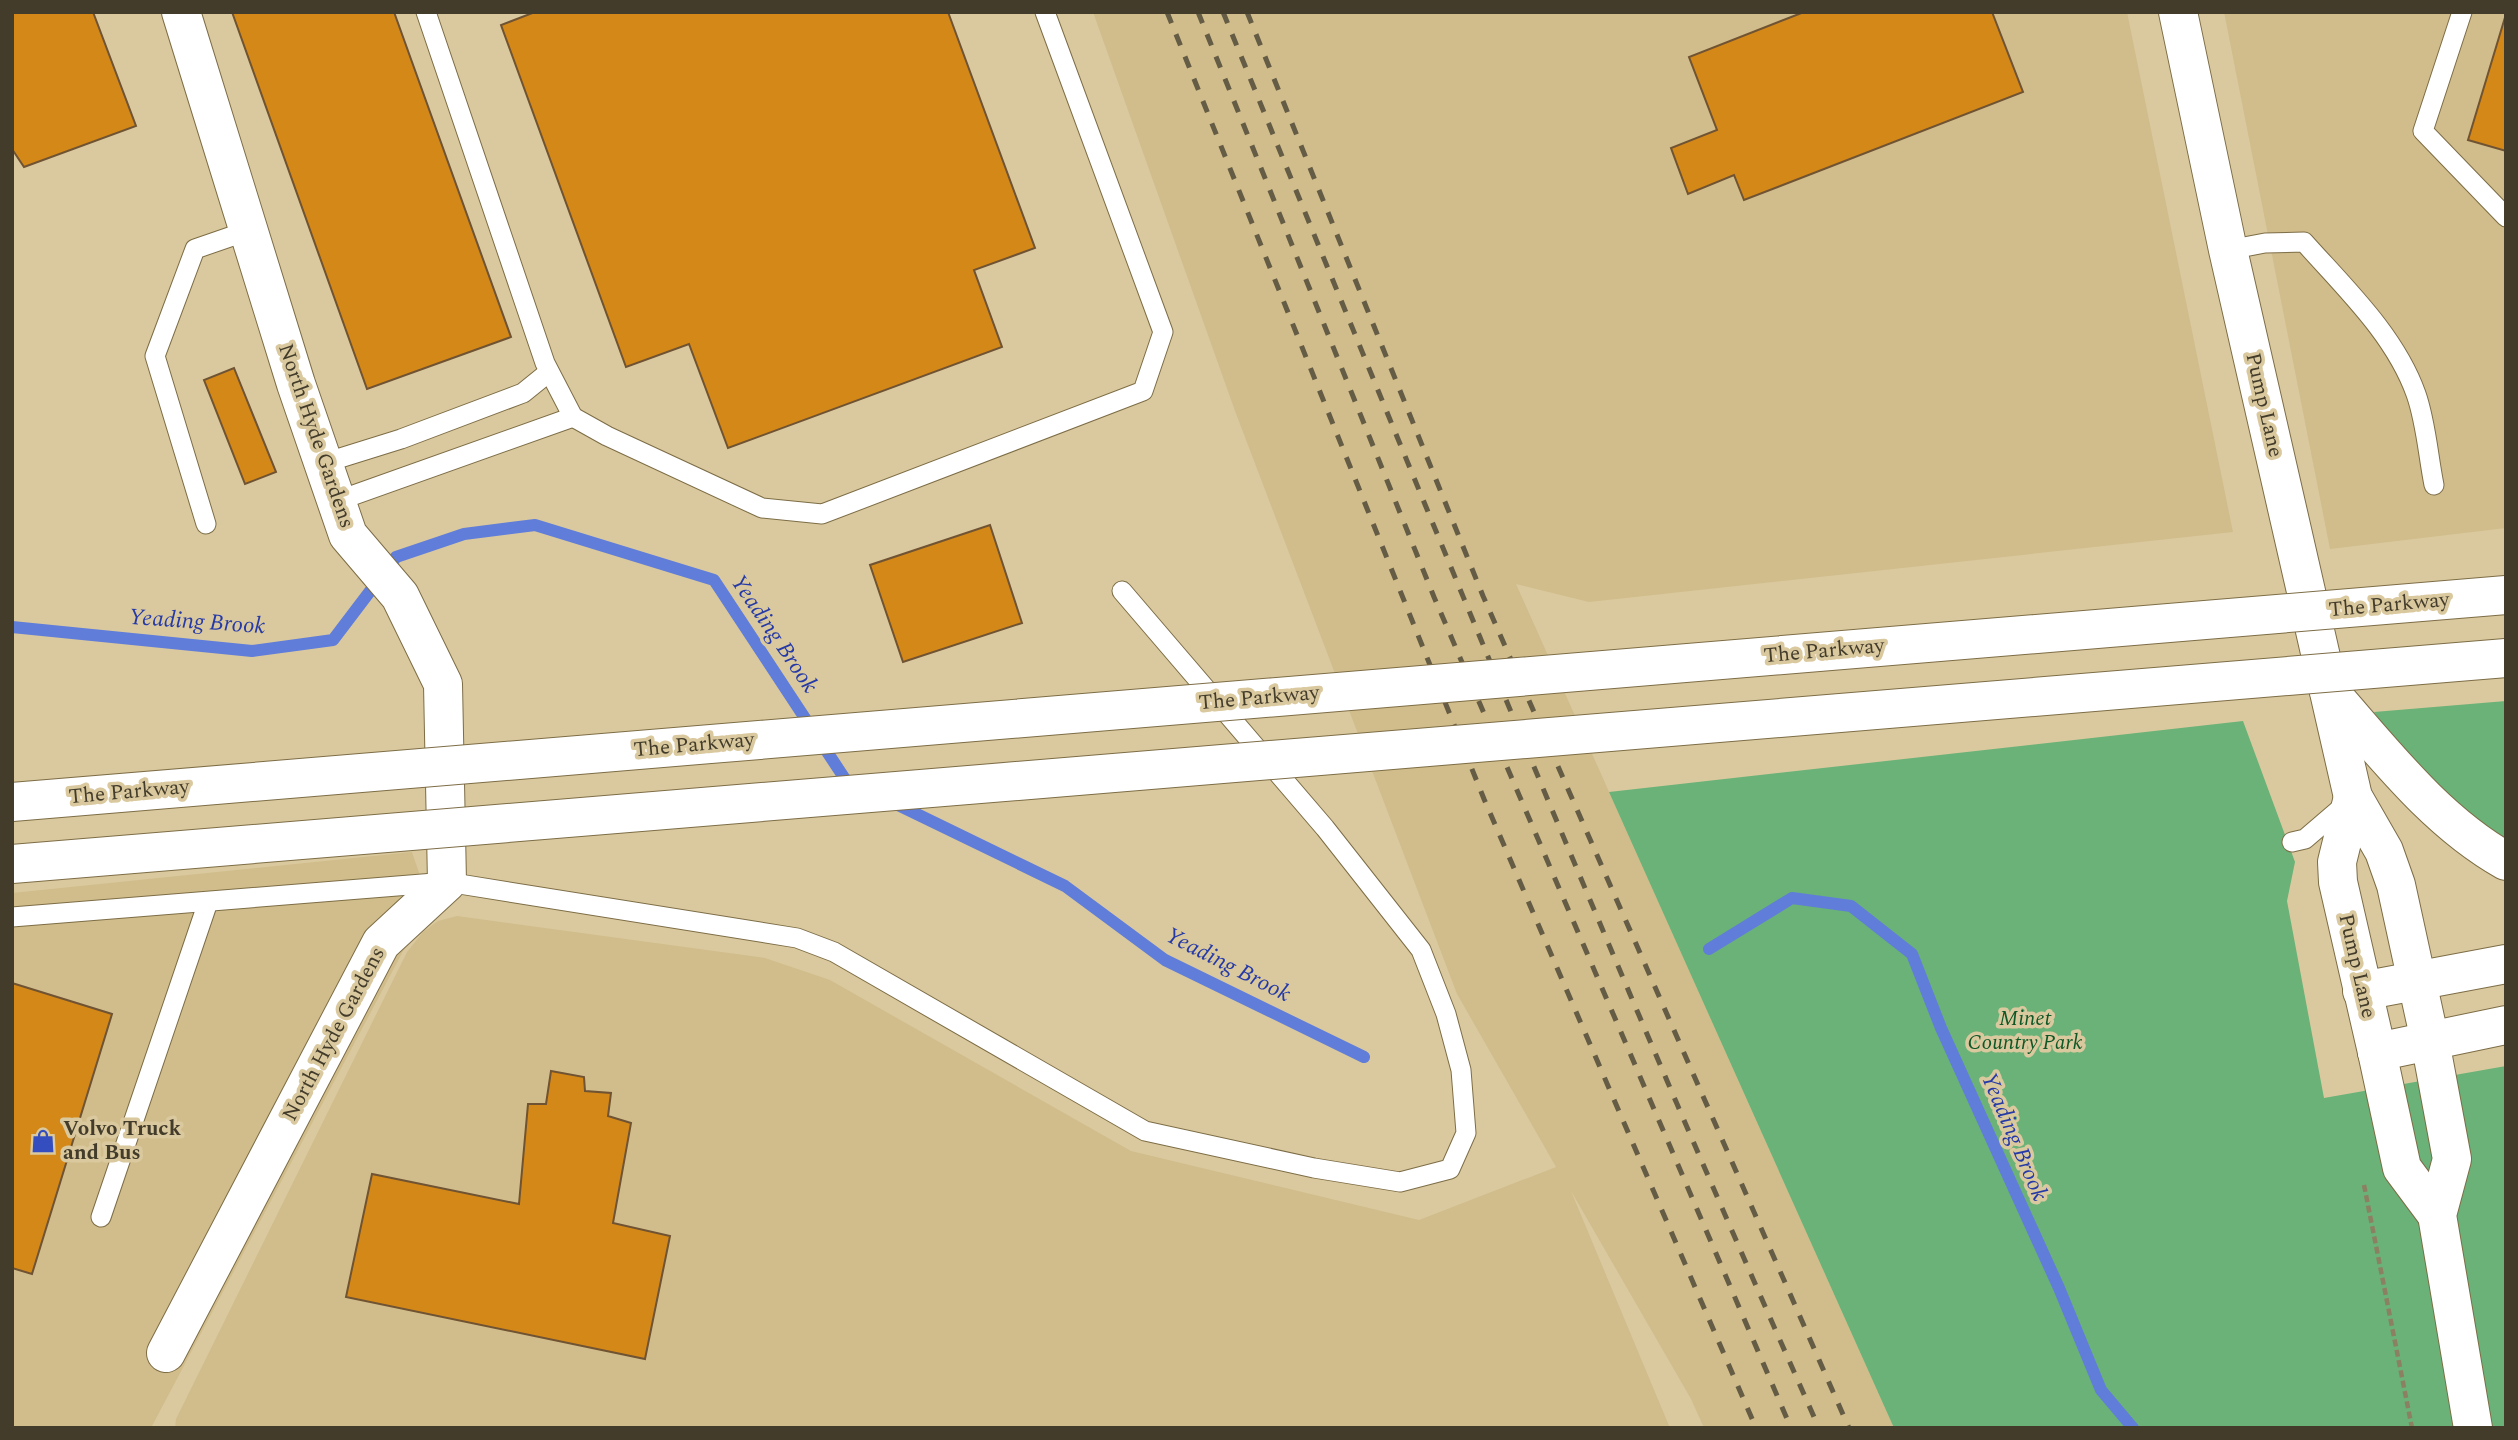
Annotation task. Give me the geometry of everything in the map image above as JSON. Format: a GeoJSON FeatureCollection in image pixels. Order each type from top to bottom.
{"type":"FeatureCollection","features":[{"type":"Feature","properties":{"kind":"main road","name":"North Hyde Gardens"},"geometry":{"type":"LineString","coordinates":[[166,1353],[381,943],[447,882],[443,684],[401,596],[343,518],[181,12]]}},
{"type":"Feature","properties":{"kind":"main road","name":"Pump Lane"},"geometry":{"type":"LineString","coordinates":[[2178,12],[2228,250],[2353,797],[2384,851],[2396,885],[2417,980],[2452,1159],[2437,1215]]}},
{"type":"Feature","properties":{"kind":"main road","name":"The Parkway"},"geometry":{"type":"LineString","coordinates":[[12,802],[2506,595]]}},
{"type":"Feature","properties":{"kind":"main road"},"geometry":{"type":"LineString","coordinates":[[12,864],[2506,658]]}},
{"type":"Feature","properties":{"kind":"main road"},"geometry":{"type":"LineString","coordinates":[[2329,691],[2438,811],[2486,850],[2506,862]]}},
{"type":"Feature","properties":{"kind":"main road","name":"Pump Lane"},"geometry":{"type":"LineString","coordinates":[[2353,797],[2337,862],[2362,991],[2402,1168],[2437,1215]]}},
{"type":"Feature","properties":{"kind":"main road"},"geometry":{"type":"LineString","coordinates":[[2362,991],[2506,964]]}},
{"type":"Feature","properties":{"kind":"main road"},"geometry":{"type":"LineString","coordinates":[[2377,1052],[2506,1025]]}},
{"type":"Feature","properties":{"kind":"main road"},"geometry":{"type":"LineString","coordinates":[[2437,1215],[2473,1428]]}},
{"type":"Feature","properties":{"kind":"lane"},"geometry":{"type":"LineString","coordinates":[[426,12],[550,372],[573,417],[607,436],[762,508],[822,514],[1143,391],[1163,332],[1045,12]]}},
{"type":"Feature","properties":{"kind":"lane"},"geometry":{"type":"LineString","coordinates":[[2462,12],[2423,131],[2506,216]]}},
{"type":"Feature","properties":{"kind":"lane"},"geometry":{"type":"LineString","coordinates":[[206,524],[155,356],[195,249],[250,230]]}},
{"type":"Feature","properties":{"kind":"lane"},"geometry":{"type":"LineString","coordinates":[[2228,250],[2265,243],[2304,242],[2336,278],[2397,352],[2416,396],[2434,485]]}},
{"type":"Feature","properties":{"kind":"lane"},"geometry":{"type":"LineString","coordinates":[[324,463],[401,439],[523,393],[550,372]]}},
{"type":"Feature","properties":{"kind":"lane"},"geometry":{"type":"LineString","coordinates":[[343,518],[573,417]]}},
{"type":"Feature","properties":{"kind":"lane"},"geometry":{"type":"LineString","coordinates":[[12,917],[447,882],[797,939],[834,952],[1145,1131],[1314,1168],[1400,1182],[1450,1170],[1466,1133],[1461,1070],[1446,1014],[1421,950],[1325,828],[1122,591]]}},
{"type":"Feature","properties":{"kind":"lane"},"geometry":{"type":"LineString","coordinates":[[2292,842],[2305,839],[2353,797]]}},
{"type":"Feature","properties":{"kind":"lane"},"geometry":{"type":"LineString","coordinates":[[100,1217],[208,902]]}},
{"type":"Feature","properties":{"kind":"path"},"geometry":{"type":"LineString","coordinates":[[2376,1248],[2412,1428]]}},
{"type":"Feature","properties":{"kind":"shaded area"},"geometry":{"type":"Polygon","coordinates":[[[1093,12],[2127,12],[2233,532],[1589,602],[1516,584],[1894,1428],[1704,1428],[1691,1399],[1571,1191],[1670,1428],[175,1428],[176,1419],[407,952],[423,932],[438,921],[457,916],[765,958],[830,980],[1131,1151],[1419,1220],[1556,1167],[1457,994],[1235,411],[1093,12]]]}},
{"type":"Feature","properties":{"kind":"shaded area"},"geometry":{"type":"Polygon","coordinates":[[[2224,12],[2506,12],[2506,528],[2330,549],[2224,12]]]}},
{"type":"Feature","properties":{"kind":"shaded area"},"geometry":{"type":"Polygon","coordinates":[[[412,852],[429,902],[151,1428],[12,1428],[12,893],[412,852]]]}},
{"type":"Feature","properties":{"kind":"green space"},"geometry":{"type":"Polygon","coordinates":[[[2506,701],[2506,844],[2407,759],[2374,712],[2506,701]]]}},
{"type":"Feature","properties":{"kind":"green space","name":"Minet Country Park"},"geometry":{"type":"Polygon","coordinates":[[[2243,721],[2295,862],[2287,901],[2324,1098],[2506,1066],[2506,1428],[1894,1428],[1609,792],[2243,721]]]}},
{"type":"Feature","properties":{"kind":"building"},"geometry":{"type":"Polygon","coordinates":[[[12,12],[93,12],[136,126],[24,167],[12,149],[12,12]]]}},
{"type":"Feature","properties":{"kind":"building"},"geometry":{"type":"Polygon","coordinates":[[[232,12],[394,12],[511,337],[367,389],[232,12]]]}},
{"type":"Feature","properties":{"kind":"building"},"geometry":{"type":"Polygon","coordinates":[[[535,12],[948,12],[1035,248],[974,270],[1002,347],[728,448],[689,344],[626,367],[501,25],[535,12]]]}},
{"type":"Feature","properties":{"kind":"building"},"geometry":{"type":"Polygon","coordinates":[[[1804,12],[1992,12],[2023,92],[1744,200],[1734,175],[1688,194],[1671,148],[1717,130],[1689,57],[1804,12]]]}},
{"type":"Feature","properties":{"kind":"building"},"geometry":{"type":"Polygon","coordinates":[[[2506,14],[2506,151],[2468,140],[2506,14]]]}},
{"type":"Feature","properties":{"kind":"building"},"geometry":{"type":"Polygon","coordinates":[[[234,368],[276,472],[245,484],[204,380],[234,368]]]}},
{"type":"Feature","properties":{"kind":"building"},"geometry":{"type":"Polygon","coordinates":[[[990,525],[1022,623],[903,662],[870,565],[990,525]]]}},
{"type":"Feature","properties":{"kind":"building","name":"Volvo Truck and Bus"},"geometry":{"type":"Polygon","coordinates":[[[12,983],[112,1014],[32,1274],[12,1268],[12,983]]]}},
{"type":"Feature","properties":{"kind":"building"},"geometry":{"type":"Polygon","coordinates":[[[551,1071],[584,1077],[585,1091],[611,1093],[608,1116],[631,1123],[613,1223],[670,1236],[645,1359],[346,1297],[372,1174],[519,1204],[528,1104],[546,1104],[551,1071]]]}},
{"type":"Feature","properties":{"kind":"waterway","name":"Yeading Brook"},"geometry":{"type":"LineString","coordinates":[[12,627],[252,651],[333,640],[396,557],[464,534],[535,525],[714,580],[845,779],[856,785]]}},
{"type":"Feature","properties":{"kind":"waterway","name":"Yeading Brook"},"geometry":{"type":"LineString","coordinates":[[892,802],[1065,886],[1165,960],[1364,1057]]}},
{"type":"Feature","properties":{"kind":"waterway","name":"Yeading Brook"},"geometry":{"type":"LineString","coordinates":[[1709,949],[1792,898],[1851,906],[1912,954],[1941,1028],[2059,1288],[2101,1390],[2133,1428]]}},
{"type":"Feature","properties":{"kind":"railway"},"geometry":{"type":"LineString","coordinates":[[1167,12],[1484,799],[1756,1428]]}},
{"type":"Feature","properties":{"kind":"railway"},"geometry":{"type":"LineString","coordinates":[[1198,12],[1434,597],[1791,1428]]}},
{"type":"Feature","properties":{"kind":"railway"},"geometry":{"type":"LineString","coordinates":[[1223,12],[1590,899],[1819,1428]]}},
{"type":"Feature","properties":{"kind":"railway"},"geometry":{"type":"LineString","coordinates":[[1247,12],[1483,596],[1849,1428]]}},
{"type":"Feature","properties":{"kind":"place","name":"Volvo Truck and Bus"},"geometry":{"type":"Point","coordinates":[43,1141]}}]}
